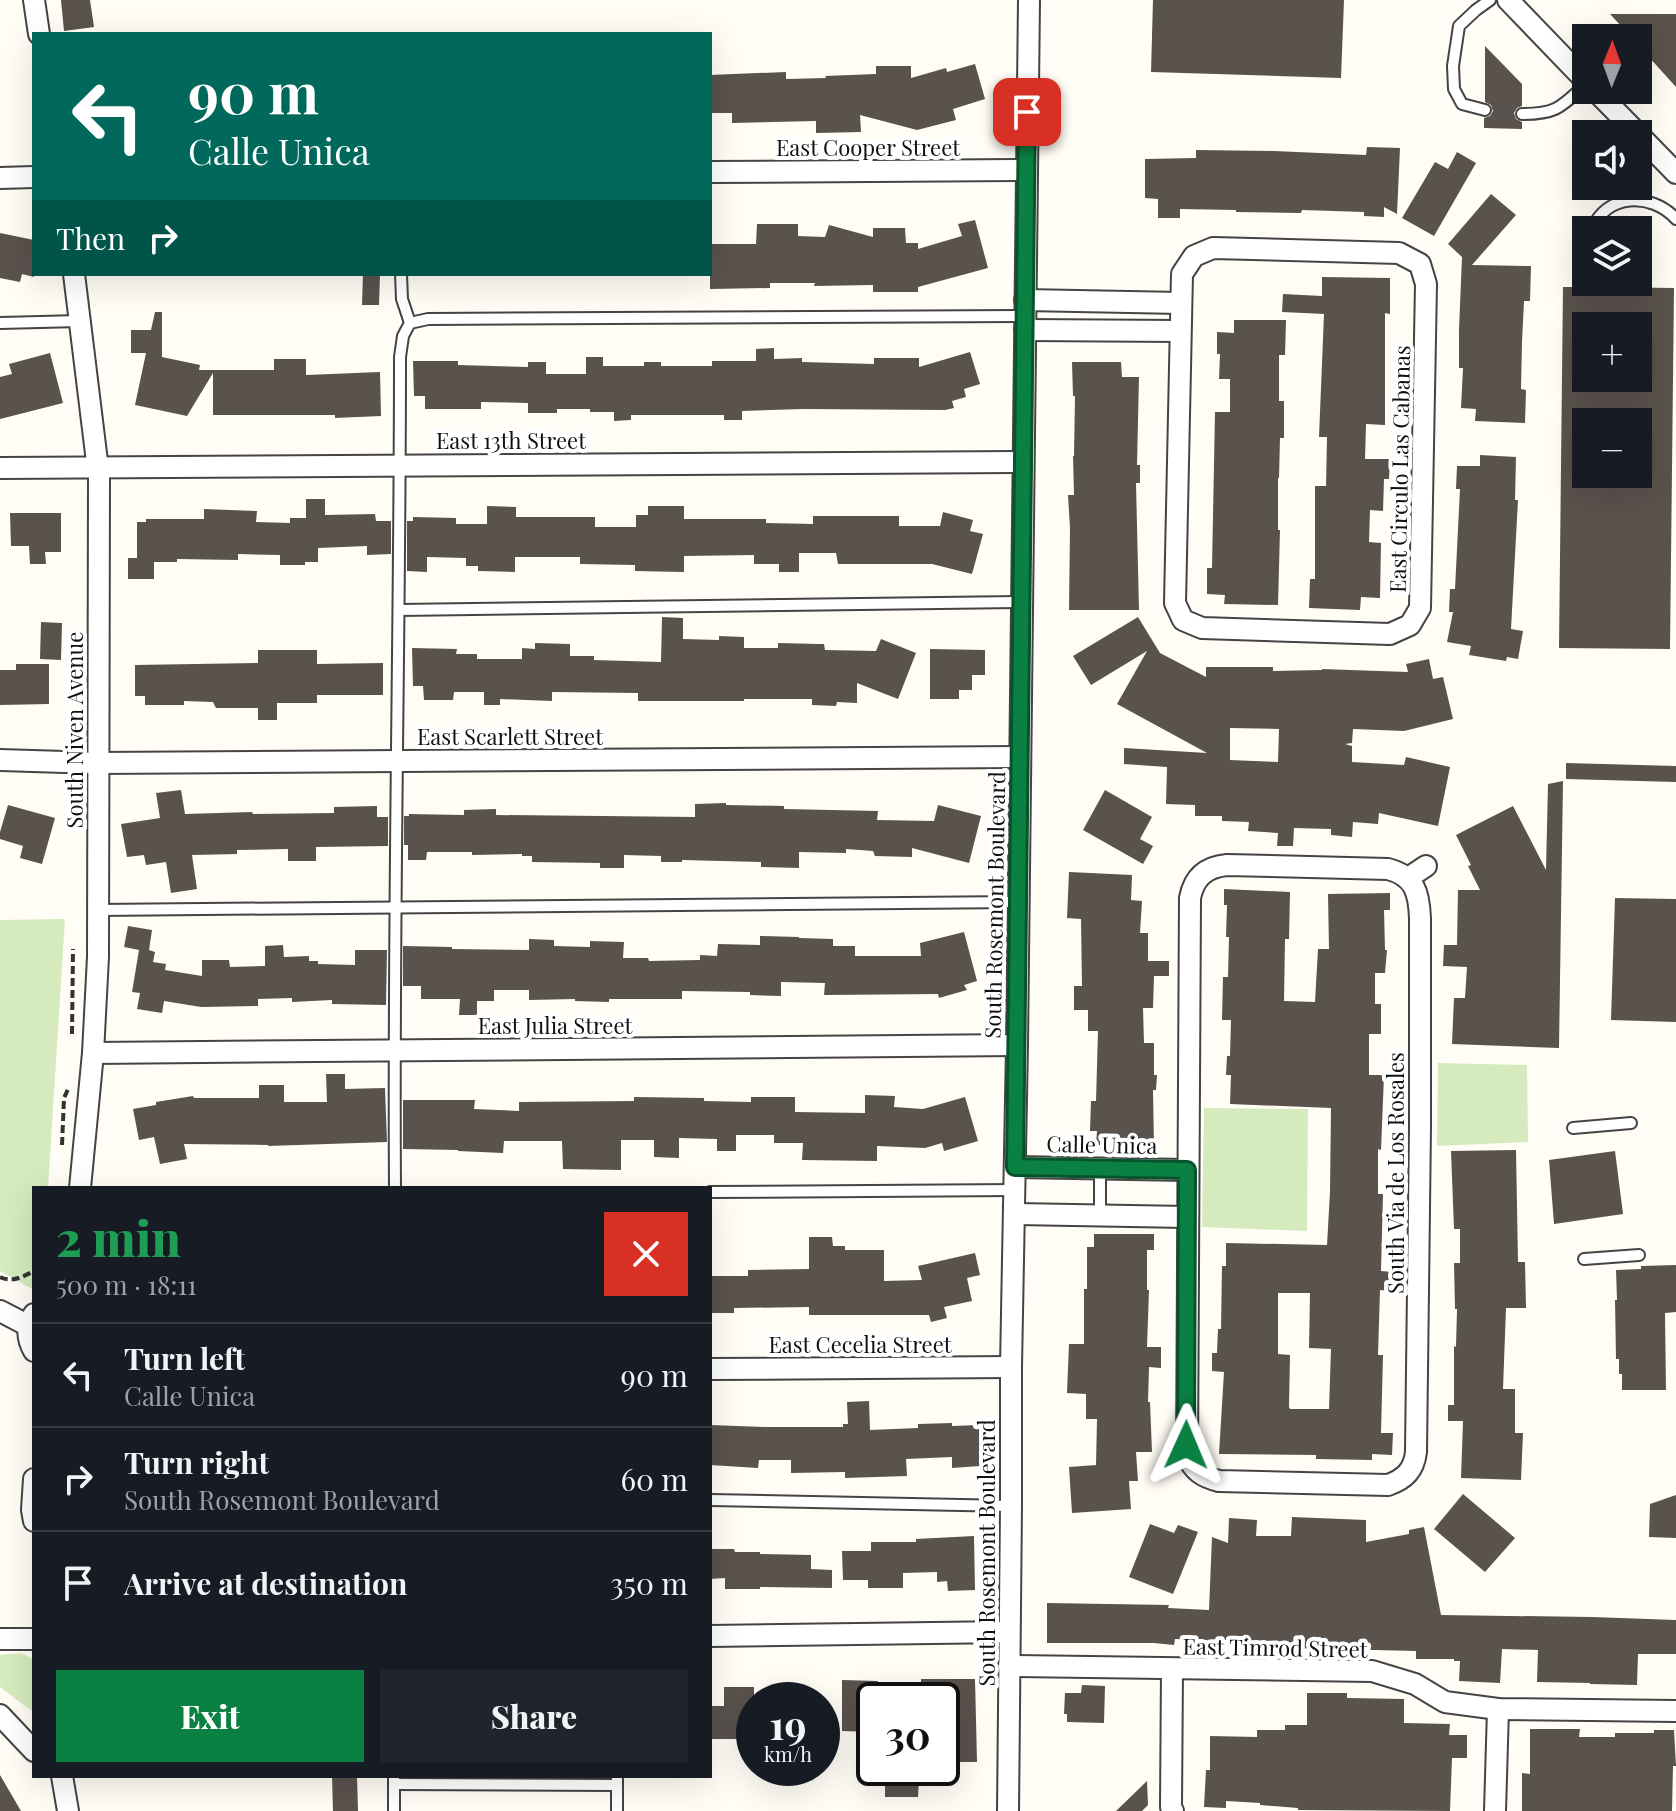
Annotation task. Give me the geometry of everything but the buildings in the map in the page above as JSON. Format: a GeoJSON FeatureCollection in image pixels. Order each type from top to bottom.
{"type":"FeatureCollection","features":[{"type":"Feature","properties":{"kind":"street"},"geometry":{"type":"LineString","coordinates":[[34,0],[39,32]]}},
{"type":"Feature","properties":{"kind":"street","name":"South Rosemont Boulevard"},"geometry":{"type":"LineString","coordinates":[[1008,1811],[1029,0]]}},
{"type":"Feature","properties":{"kind":"street"},"geometry":{"type":"LineString","coordinates":[[1508,0],[1572,67]]}},
{"type":"Feature","properties":{"kind":"street"},"geometry":{"type":"LineString","coordinates":[[1609,104],[1676,173]]}},
{"type":"Feature","properties":{"kind":"street","name":"East Cooper Street"},"geometry":{"type":"LineString","coordinates":[[712,172],[1027,170]]}},
{"type":"Feature","properties":{"kind":"street"},"geometry":{"type":"LineString","coordinates":[[0,178],[32,177]]}},
{"type":"Feature","properties":{"kind":"street","name":"East Circulo Las Cabanas"},"geometry":{"type":"LineString","coordinates":[[1213,248],[1399,253],[1420,264],[1426,284],[1420,608],[1410,625],[1390,634],[1202,628],[1183,620],[1175,603],[1181,303],[1182,274],[1194,256],[1213,248]]}},
{"type":"Feature","properties":{"kind":"street","name":"South Niven Avenue"},"geometry":{"type":"LineString","coordinates":[[74,276],[98,468],[98,957],[93,1053],[80,1186]]}},
{"type":"Feature","properties":{"kind":"street"},"geometry":{"type":"LineString","coordinates":[[1025,315],[1103,301],[1181,303]]}},
{"type":"Feature","properties":{"kind":"street"},"geometry":{"type":"LineString","coordinates":[[1025,315],[1104,330],[1180,331]]}},
{"type":"Feature","properties":{"kind":"street","name":"East 13th Street"},"geometry":{"type":"LineString","coordinates":[[0,468],[1023,462]]}},
{"type":"Feature","properties":{"kind":"street","name":"East Scarlett Street"},"geometry":{"type":"LineString","coordinates":[[0,760],[97,763],[1020,757]]}},
{"type":"Feature","properties":{"kind":"street"},"geometry":{"type":"LineString","coordinates":[[1015,1214],[1187,1217],[1190,898],[1199,865],[1381,868],[1398,871],[1408,878],[1426,866]]}},
{"type":"Feature","properties":{"kind":"street","name":"South Via de Los Rosales"},"geometry":{"type":"LineString","coordinates":[[1187,1217],[1187,1474],[1219,1481],[1388,1485],[1411,1476],[1416,1452],[1420,918],[1418,894],[1408,878]]}},
{"type":"Feature","properties":{"kind":"street","name":"East Julia Street"},"geometry":{"type":"LineString","coordinates":[[93,1053],[1017,1045]]}},
{"type":"Feature","properties":{"kind":"street","name":"Calle Unica"},"geometry":{"type":"LineString","coordinates":[[1015,1167],[1187,1170]]}},
{"type":"Feature","properties":{"kind":"street"},"geometry":{"type":"LineString","coordinates":[[0,1311],[31,1320],[28,1339],[32,1347]]}},
{"type":"Feature","properties":{"kind":"street","name":"East Cecelia Street"},"geometry":{"type":"LineString","coordinates":[[712,1369],[1011,1367]]}},
{"type":"Feature","properties":{"kind":"street"},"geometry":{"type":"LineString","coordinates":[[712,1636],[1009,1632]]}},
{"type":"Feature","properties":{"kind":"street"},"geometry":{"type":"LineString","coordinates":[[0,1639],[32,1639]]}},
{"type":"Feature","properties":{"kind":"street","name":"East Timrod Street"},"geometry":{"type":"LineString","coordinates":[[1009,1666],[1372,1671],[1415,1684],[1445,1702],[1498,1709],[1676,1711]]}},
{"type":"Feature","properties":{"kind":"street"},"geometry":{"type":"LineString","coordinates":[[1172,1669],[1173,1811]]}},
{"type":"Feature","properties":{"kind":"street"},"geometry":{"type":"LineString","coordinates":[[1495,1811],[1498,1709]]}},
{"type":"Feature","properties":{"kind":"street"},"geometry":{"type":"LineString","coordinates":[[0,1715],[32,1749]]}},
{"type":"Feature","properties":{"kind":"street"},"geometry":{"type":"LineString","coordinates":[[60,1778],[68,1811]]}},
{"type":"Feature","properties":{"kind":"lane"},"geometry":{"type":"LineString","coordinates":[[1485,110],[1462,104],[1454,89],[1453,66],[1459,26],[1490,0]]}},
{"type":"Feature","properties":{"kind":"lane"},"geometry":{"type":"LineString","coordinates":[[1522,114],[1541,114],[1560,109],[1572,97]]}},
{"type":"Feature","properties":{"kind":"lane"},"geometry":{"type":"LineString","coordinates":[[1600,216],[1615,204],[1642,200],[1669,211],[1676,219]]}},
{"type":"Feature","properties":{"kind":"lane"},"geometry":{"type":"LineString","coordinates":[[395,1186],[394,906],[400,357],[403,336],[410,323],[402,299],[401,276]]}},
{"type":"Feature","properties":{"kind":"lane"},"geometry":{"type":"LineString","coordinates":[[1103,301],[1104,330]]}},
{"type":"Feature","properties":{"kind":"lane"},"geometry":{"type":"LineString","coordinates":[[410,323],[428,319],[1025,315]]}},
{"type":"Feature","properties":{"kind":"lane"},"geometry":{"type":"LineString","coordinates":[[0,323],[80,321]]}},
{"type":"Feature","properties":{"kind":"lane"},"geometry":{"type":"LineString","coordinates":[[399,610],[1022,602]]}},
{"type":"Feature","properties":{"kind":"lane"},"geometry":{"type":"LineString","coordinates":[[97,910],[1018,902]]}},
{"type":"Feature","properties":{"kind":"lane"},"geometry":{"type":"LineString","coordinates":[[1573,1128],[1631,1123]]}},
{"type":"Feature","properties":{"kind":"lane"},"geometry":{"type":"LineString","coordinates":[[1100,1168],[1100,1216]]}},
{"type":"Feature","properties":{"kind":"lane"},"geometry":{"type":"LineString","coordinates":[[712,1192],[1015,1190]]}},
{"type":"Feature","properties":{"kind":"lane"},"geometry":{"type":"LineString","coordinates":[[1584,1259],[1639,1255]]}},
{"type":"Feature","properties":{"kind":"lane"},"geometry":{"type":"LineString","coordinates":[[712,1500],[1011,1506]]}},
{"type":"Feature","properties":{"kind":"lane"},"geometry":{"type":"LineString","coordinates":[[394,1811],[394,1780],[617,1780],[617,1811]]}},
{"type":"Feature","properties":{"kind":"path"},"geometry":{"type":"LineString","coordinates":[[72,1037],[73,949]]}},
{"type":"Feature","properties":{"kind":"path"},"geometry":{"type":"LineString","coordinates":[[62,1153],[64,1098],[72,1080]]}},
{"type":"Feature","properties":{"kind":"path"},"geometry":{"type":"LineString","coordinates":[[0,1277],[7,1281],[32,1272]]}},
{"type":"Feature","properties":{"kind":"green space"},"geometry":{"type":"Polygon","coordinates":[[[65,919],[48,1186],[32,1186],[32,1289],[0,1271],[0,920],[65,919]]]}},
{"type":"Feature","properties":{"kind":"green space"},"geometry":{"type":"Polygon","coordinates":[[[1438,1063],[1527,1065],[1528,1142],[1437,1146],[1438,1063]]]}},
{"type":"Feature","properties":{"kind":"green space"},"geometry":{"type":"Polygon","coordinates":[[[1204,1108],[1308,1109],[1307,1231],[1202,1227],[1204,1108]]]}},
{"type":"Feature","properties":{"kind":"green space"},"geometry":{"type":"Polygon","coordinates":[[[21,1653],[32,1659],[32,1710],[0,1687],[0,1655],[21,1653]]]}},
{"type":"Feature","properties":{"kind":"route"},"geometry":{"type":"LineString","coordinates":[[1027,112],[1015,1167],[1187,1170],[1186,1445]]}}]}
